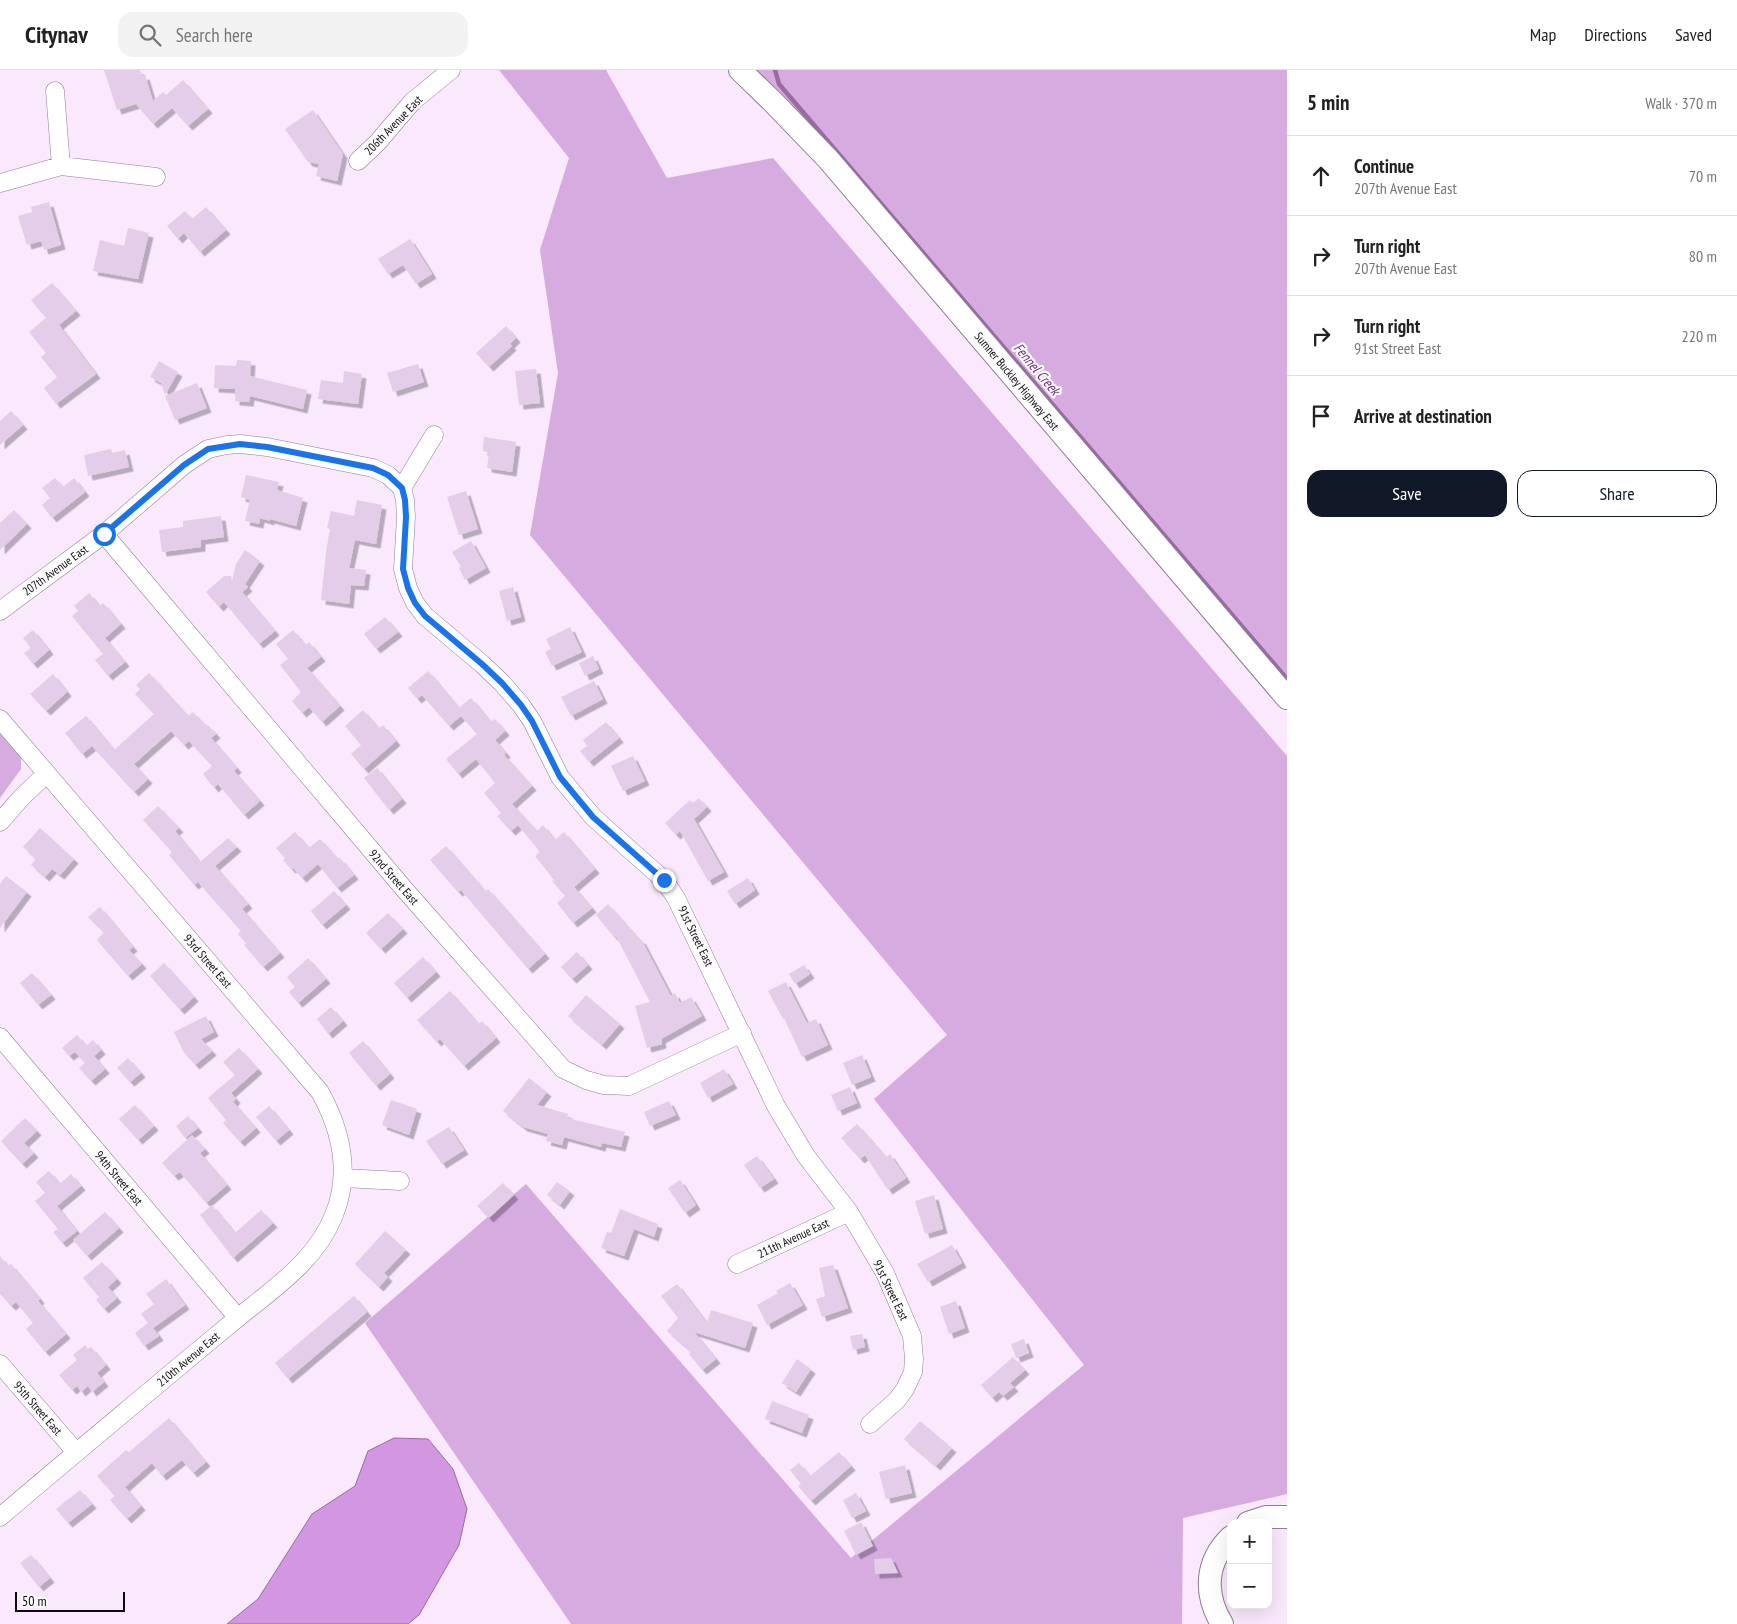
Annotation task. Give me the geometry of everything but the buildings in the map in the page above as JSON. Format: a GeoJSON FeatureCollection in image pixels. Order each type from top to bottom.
{"type":"FeatureCollection","features":[{"type":"Feature","properties":{"kind":"street","name":"206th Avenue East"},"geometry":{"type":"LineString","coordinates":[[358,161],[378,142],[412,102],[451,70]]}},
{"type":"Feature","properties":{"kind":"street","name":"Sumner Buckley Highway East"},"geometry":{"type":"LineString","coordinates":[[740,70],[828,159],[1287,698]]}},
{"type":"Feature","properties":{"kind":"street"},"geometry":{"type":"LineString","coordinates":[[54,91],[60,166]]}},
{"type":"Feature","properties":{"kind":"street"},"geometry":{"type":"LineString","coordinates":[[0,183],[60,166],[156,178]]}},
{"type":"Feature","properties":{"kind":"street"},"geometry":{"type":"LineString","coordinates":[[402,488],[434,435]]}},
{"type":"Feature","properties":{"kind":"street","name":"207th Avenue East"},"geometry":{"type":"LineString","coordinates":[[0,611],[104,534],[184,465],[208,449],[240,444],[267,447],[373,468],[388,475],[402,488]]}},
{"type":"Feature","properties":{"kind":"street","name":"91st Street East"},"geometry":{"type":"LineString","coordinates":[[402,488],[406,517],[403,569],[408,588],[415,603],[425,616],[482,664],[508,690],[532,721],[565,784],[593,817],[664,880],[676,898],[776,1106],[806,1156],[850,1212],[885,1273],[912,1336],[913,1372],[897,1400],[870,1424]]}},
{"type":"Feature","properties":{"kind":"street","name":"92nd Street East"},"geometry":{"type":"LineString","coordinates":[[104,534],[404,890],[563,1070],[586,1080],[629,1086],[742,1033]]}},
{"type":"Feature","properties":{"kind":"street","name":"93rd Street East"},"geometry":{"type":"LineString","coordinates":[[0,719],[320,1092],[331,1111],[342,1155],[344,1178]]}},
{"type":"Feature","properties":{"kind":"street"},"geometry":{"type":"LineString","coordinates":[[0,822],[46,774]]}},
{"type":"Feature","properties":{"kind":"street","name":"94th Street East"},"geometry":{"type":"LineString","coordinates":[[0,1037],[238,1318]]}},
{"type":"Feature","properties":{"kind":"street"},"geometry":{"type":"LineString","coordinates":[[344,1178],[400,1181]]}},
{"type":"Feature","properties":{"kind":"street","name":"210th Avenue East"},"geometry":{"type":"LineString","coordinates":[[0,1517],[270,1293],[306,1260],[328,1229],[340,1199],[344,1178]]}},
{"type":"Feature","properties":{"kind":"street","name":"211th Avenue East"},"geometry":{"type":"LineString","coordinates":[[737,1264],[850,1212]]}},
{"type":"Feature","properties":{"kind":"street","name":"95th Street East"},"geometry":{"type":"LineString","coordinates":[[0,1364],[76,1452]]}},
{"type":"Feature","properties":{"kind":"street"},"geometry":{"type":"LineString","coordinates":[[1260,1519],[1266,1517],[1287,1517]]}},
{"type":"Feature","properties":{"kind":"street"},"geometry":{"type":"LineString","coordinates":[[1222,1624],[1213,1606],[1209,1591],[1216,1556],[1227,1540]]}},
{"type":"Feature","properties":{"kind":"shaded area"},"geometry":{"type":"Polygon","coordinates":[[[499,70],[606,70],[667,178],[773,158],[1287,756],[1287,1494],[1183,1518],[1182,1624],[571,1624],[365,1323],[526,1184],[851,1558],[1084,1365],[874,1099],[947,1035],[530,535],[558,373],[540,250],[569,158],[499,70]]]}},
{"type":"Feature","properties":{"kind":"shaded area"},"geometry":{"type":"Polygon","coordinates":[[[745,70],[1287,70],[1287,682],[745,70]]]}},
{"type":"Feature","properties":{"kind":"shaded area"},"geometry":{"type":"Polygon","coordinates":[[[0,732],[21,757],[21,769],[0,798],[0,732]]]}},
{"type":"Feature","properties":{"kind":"shaded area"},"geometry":{"type":"Polygon","coordinates":[[[394,1438],[428,1439],[453,1469],[467,1509],[459,1545],[419,1615],[408,1624],[227,1624],[258,1599],[312,1514],[355,1486],[368,1451],[394,1438]]]}},
{"type":"Feature","properties":{"kind":"waterway","name":"Fennel Creek"},"geometry":{"type":"LineString","coordinates":[[775,70],[779,84],[1287,679]]}},
{"type":"Feature","properties":{"kind":"route"},"geometry":{"type":"LineString","coordinates":[[104,534],[184,465],[208,449],[227,445],[240,444],[267,447],[373,468],[388,475],[402,488],[405,500],[403,569],[408,588],[415,603],[425,616],[502,683],[532,721],[560,777],[593,817],[664,880]]}}]}
